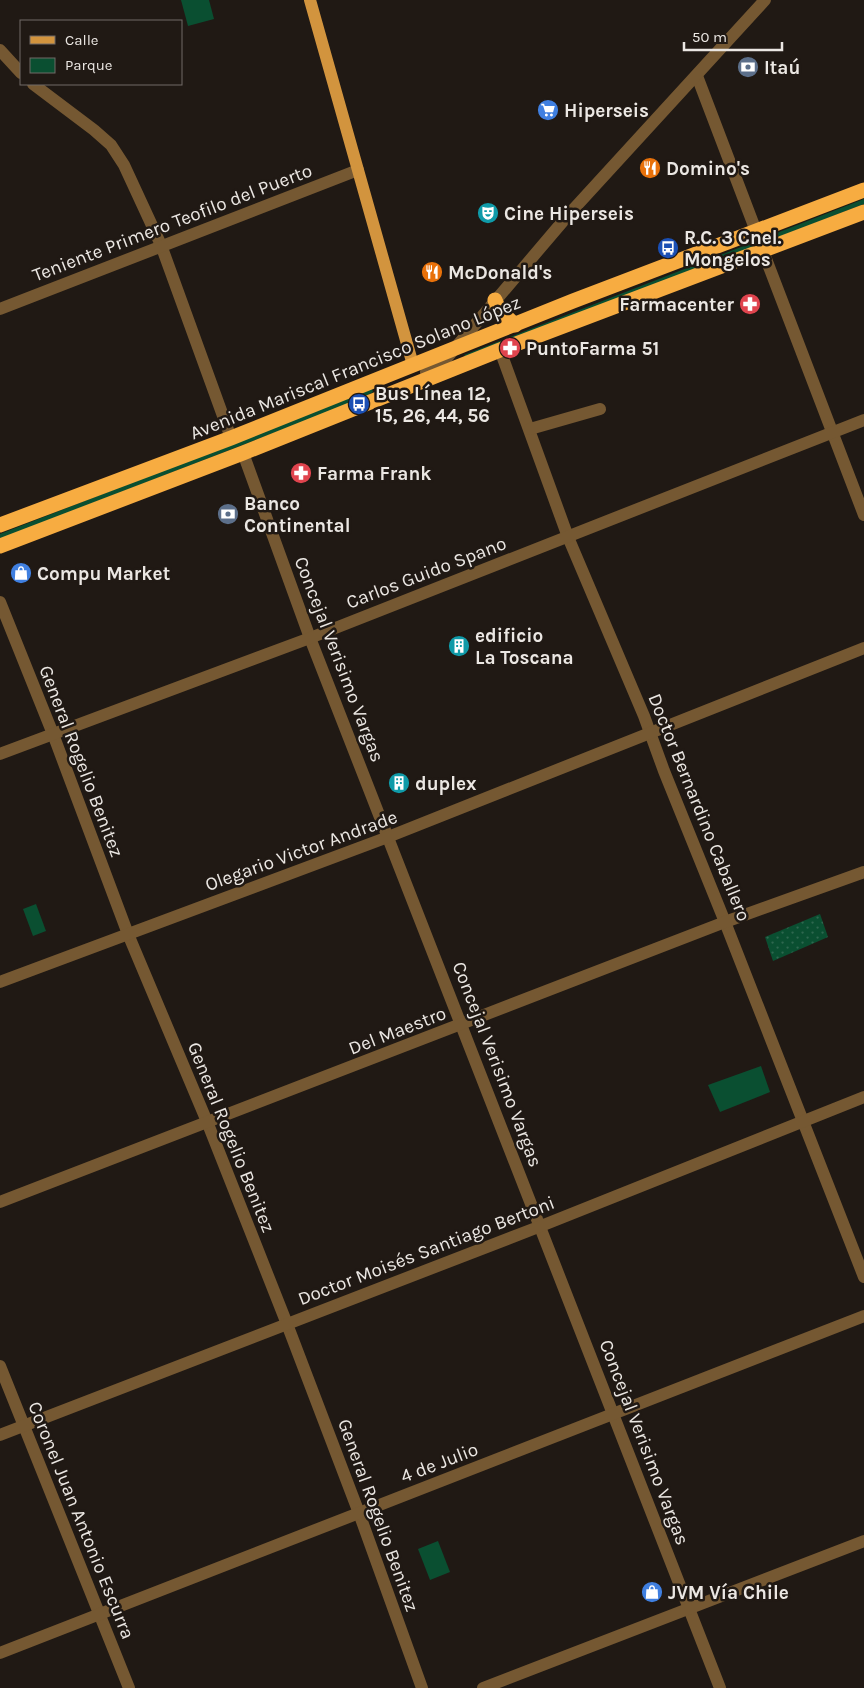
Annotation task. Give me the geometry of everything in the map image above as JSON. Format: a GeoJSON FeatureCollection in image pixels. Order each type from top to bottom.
{"type":"FeatureCollection","features":[{"type":"Feature","properties":{"kind":"highway","name":"Avenida Mariscal Francisco Solano López"},"geometry":{"type":"LineString","coordinates":[[0,525],[231,438],[515,325],[864,190]]}},
{"type":"Feature","properties":{"kind":"highway","name":"Avenida Mariscal Francisco Solano López"},"geometry":{"type":"LineString","coordinates":[[0,546],[243,453],[500,350],[864,212]]}},
{"type":"Feature","properties":{"kind":"highway"},"geometry":{"type":"LineString","coordinates":[[495,300],[499,310],[515,325]]}},
{"type":"Feature","properties":{"kind":"main road"},"geometry":{"type":"LineString","coordinates":[[310,0],[414,365]]}},
{"type":"Feature","properties":{"kind":"street"},"geometry":{"type":"LineString","coordinates":[[368,403],[384,389],[439,367],[570,213],[765,0]]}},
{"type":"Feature","properties":{"kind":"street"},"geometry":{"type":"LineString","coordinates":[[0,50],[20,72]]}},
{"type":"Feature","properties":{"kind":"street"},"geometry":{"type":"LineString","coordinates":[[697,76],[756,231]]}},
{"type":"Feature","properties":{"kind":"street"},"geometry":{"type":"LineString","coordinates":[[34,85],[111,145],[124,165],[161,245],[231,438]]}},
{"type":"Feature","properties":{"kind":"street","name":"Teniente Primero Teofilo del Puerto"},"geometry":{"type":"LineString","coordinates":[[0,309],[358,170]]}},
{"type":"Feature","properties":{"kind":"street"},"geometry":{"type":"LineString","coordinates":[[763,251],[864,515]]}},
{"type":"Feature","properties":{"kind":"street","name":"Doctor Bernardino Caballero"},"geometry":{"type":"LineString","coordinates":[[500,350],[568,537],[651,734],[864,1278]]}},
{"type":"Feature","properties":{"kind":"street"},"geometry":{"type":"LineString","coordinates":[[530,429],[600,409]]}},
{"type":"Feature","properties":{"kind":"street","name":"Carlos Guido Spano"},"geometry":{"type":"LineString","coordinates":[[0,754],[310,638],[864,420]]}},
{"type":"Feature","properties":{"kind":"street","name":"Concejal Verisimo Vargas"},"geometry":{"type":"LineString","coordinates":[[243,453],[310,638],[463,1025],[720,1688]]}},
{"type":"Feature","properties":{"kind":"street","name":"General Rogelio Benitez"},"geometry":{"type":"LineString","coordinates":[[0,602],[53,734],[128,934],[208,1124],[287,1324],[359,1513],[422,1688]]}},
{"type":"Feature","properties":{"kind":"street","name":"Olegario Victor Andrade"},"geometry":{"type":"LineString","coordinates":[[0,982],[388,837],[864,648]]}},
{"type":"Feature","properties":{"kind":"street","name":"Del Maestro"},"geometry":{"type":"LineString","coordinates":[[0,1202],[208,1124],[726,922],[864,872]]}},
{"type":"Feature","properties":{"kind":"street","name":"Doctor Moisés Santiago Bertoni"},"geometry":{"type":"LineString","coordinates":[[0,1435],[541,1226],[864,1098]]}},
{"type":"Feature","properties":{"kind":"street","name":"4 de Julio"},"geometry":{"type":"LineString","coordinates":[[0,1653],[864,1316]]}},
{"type":"Feature","properties":{"kind":"street","name":"Coronel Juan Antonio Escurra"},"geometry":{"type":"LineString","coordinates":[[0,1366],[26,1426],[129,1688]]}},
{"type":"Feature","properties":{"kind":"street"},"geometry":{"type":"LineString","coordinates":[[483,1688],[864,1541]]}},
{"type":"Feature","properties":{"kind":"green space"},"geometry":{"type":"Polygon","coordinates":[[[181,0],[209,0],[214,19],[188,26],[181,0]]]}},
{"type":"Feature","properties":{"kind":"green space"},"geometry":{"type":"Polygon","coordinates":[[[864,199],[864,204],[467,358],[464,355],[864,199]]]}},
{"type":"Feature","properties":{"kind":"green space"},"geometry":{"type":"Polygon","coordinates":[[[372,389],[373,392],[361,399],[0,539],[0,534],[372,389]]]}},
{"type":"Feature","properties":{"kind":"green space"},"geometry":{"type":"Polygon","coordinates":[[[36,904],[46,931],[33,936],[23,909],[36,904]]]}},
{"type":"Feature","properties":{"kind":"green space"},"geometry":{"type":"Polygon","coordinates":[[[820,914],[828,937],[773,961],[765,937],[820,914]]]}},
{"type":"Feature","properties":{"kind":"green space"},"geometry":{"type":"Polygon","coordinates":[[[761,1066],[770,1092],[720,1112],[708,1085],[761,1066]]]}},
{"type":"Feature","properties":{"kind":"green space"},"geometry":{"type":"Polygon","coordinates":[[[438,1541],[450,1572],[430,1580],[418,1549],[438,1541]]]}},
{"type":"Feature","properties":{"kind":"place","name":"Itaú"},"geometry":{"type":"Point","coordinates":[748,67]}},
{"type":"Feature","properties":{"kind":"place","name":"Hiperseis"},"geometry":{"type":"Point","coordinates":[548,110]}},
{"type":"Feature","properties":{"kind":"place","name":"Domino's"},"geometry":{"type":"Point","coordinates":[650,168]}},
{"type":"Feature","properties":{"kind":"place","name":"Cine Hiperseis"},"geometry":{"type":"Point","coordinates":[488,213]}},
{"type":"Feature","properties":{"kind":"place","name":"R.C. 3 Cnel. Mongelos"},"geometry":{"type":"Point","coordinates":[668,248]}},
{"type":"Feature","properties":{"kind":"place","name":"McDonald's"},"geometry":{"type":"Point","coordinates":[432,272]}},
{"type":"Feature","properties":{"kind":"place","name":"Farmacenter"},"geometry":{"type":"Point","coordinates":[750,304]}},
{"type":"Feature","properties":{"kind":"place","name":"PuntoFarma 51"},"geometry":{"type":"Point","coordinates":[510,348]}},
{"type":"Feature","properties":{"kind":"place","name":"Bus Línea 12, 15, 26, 44, 56"},"geometry":{"type":"Point","coordinates":[359,404]}},
{"type":"Feature","properties":{"kind":"place","name":"Farma Frank"},"geometry":{"type":"Point","coordinates":[301,473]}},
{"type":"Feature","properties":{"kind":"place","name":"Banco Continental"},"geometry":{"type":"Point","coordinates":[228,514]}},
{"type":"Feature","properties":{"kind":"place","name":"Compu Market"},"geometry":{"type":"Point","coordinates":[21,573]}},
{"type":"Feature","properties":{"kind":"place","name":"edificio La Toscana"},"geometry":{"type":"Point","coordinates":[459,646]}},
{"type":"Feature","properties":{"kind":"place","name":"duplex"},"geometry":{"type":"Point","coordinates":[399,783]}},
{"type":"Feature","properties":{"kind":"place","name":"JVM Vía Chile"},"geometry":{"type":"Point","coordinates":[652,1592]}}]}
